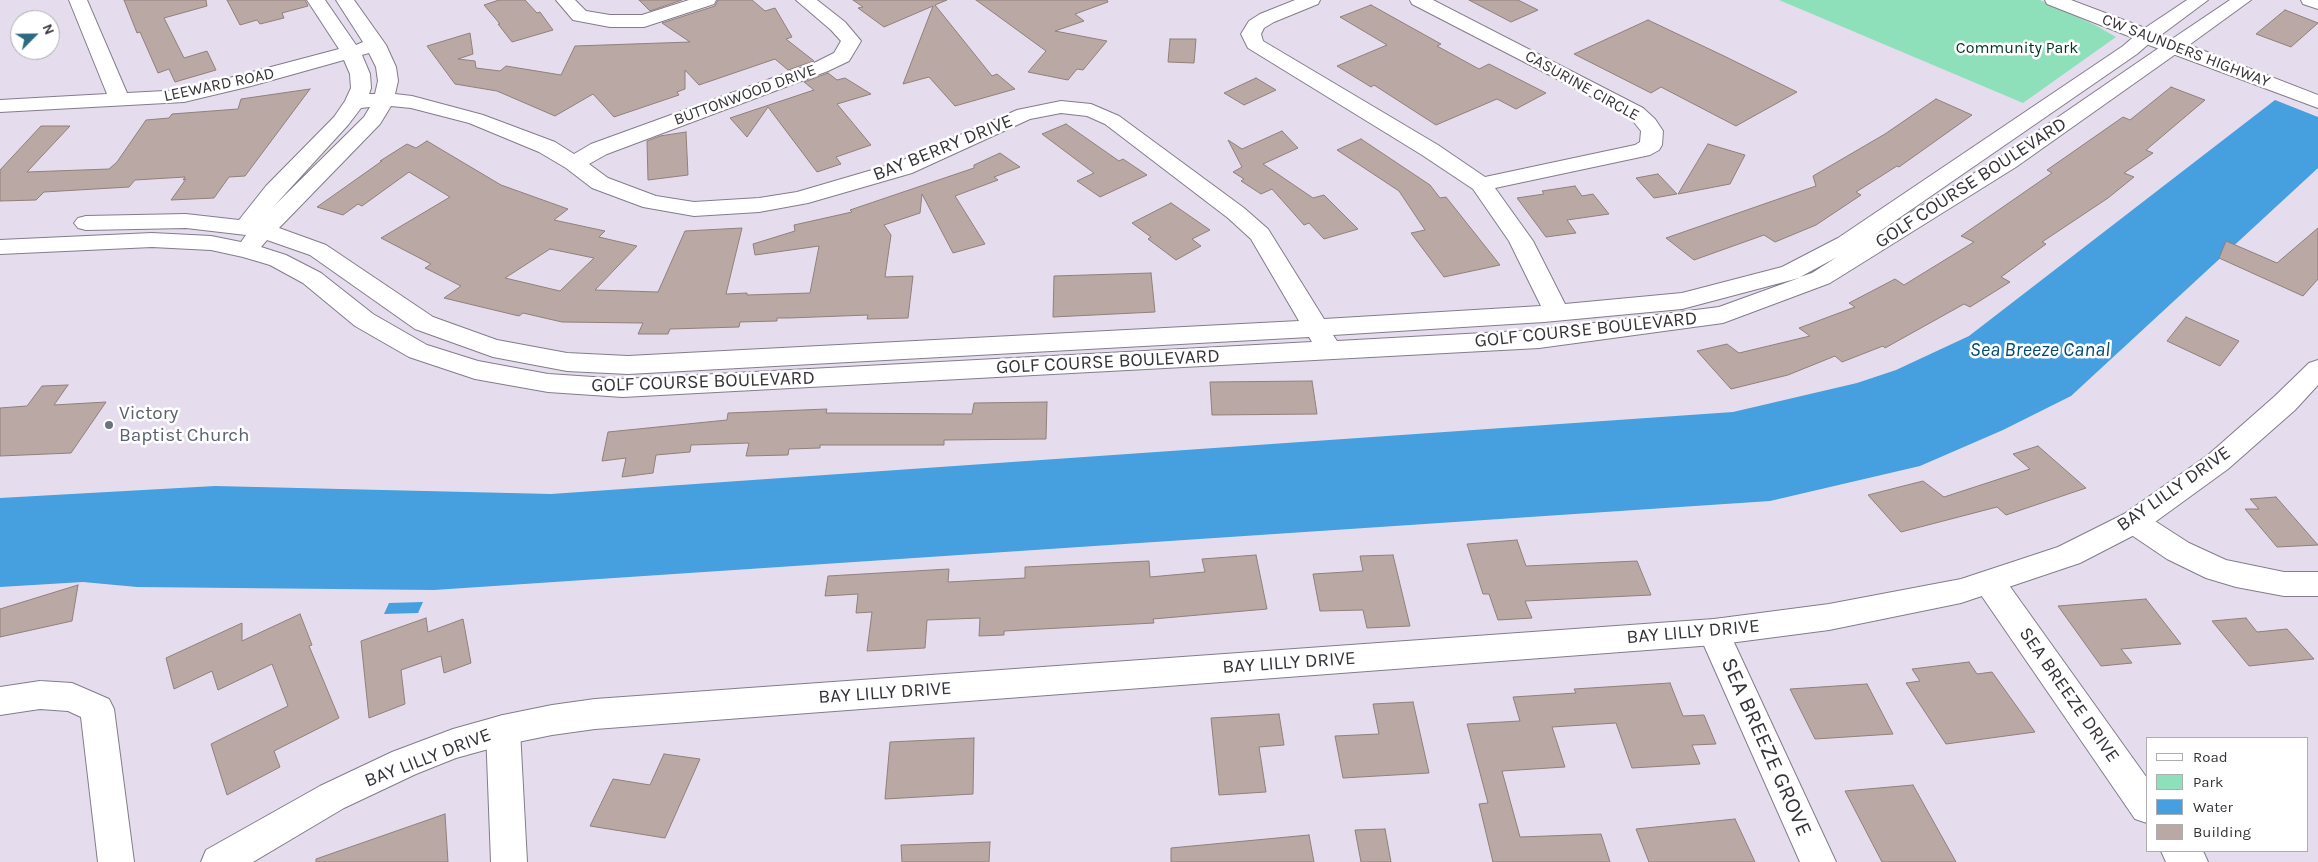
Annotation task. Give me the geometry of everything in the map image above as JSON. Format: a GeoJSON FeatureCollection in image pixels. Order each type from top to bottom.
{"type":"FeatureCollection","features":[{"type":"Feature","properties":{"kind":"street"},"geometry":{"type":"LineString","coordinates":[[78,0],[120,100]]}},
{"type":"Feature","properties":{"kind":"street"},"geometry":{"type":"LineString","coordinates":[[247,239],[274,191],[341,120],[361,88],[360,74],[351,52],[316,0]]}},
{"type":"Feature","properties":{"kind":"street"},"geometry":{"type":"LineString","coordinates":[[247,239],[373,120],[384,100],[388,81],[386,67],[376,45],[345,0]]}},
{"type":"Feature","properties":{"kind":"street"},"geometry":{"type":"LineString","coordinates":[[566,0],[580,16],[610,21],[644,21],[708,0]]}},
{"type":"Feature","properties":{"kind":"street","name":"BUTTONWOOD DRIVE"},"geometry":{"type":"LineString","coordinates":[[574,163],[599,148],[822,67],[842,57],[852,42],[838,26],[806,0]]}},
{"type":"Feature","properties":{"kind":"street"},"geometry":{"type":"LineString","coordinates":[[1311,0],[1267,18],[1256,25],[1251,34],[1255,44],[1430,150],[1481,184],[1521,241],[1557,312]]}},
{"type":"Feature","properties":{"kind":"street","name":"CASURINE CIRCLE"},"geometry":{"type":"LineString","coordinates":[[1419,0],[1636,112],[1648,123],[1652,131],[1651,145],[1642,150],[1481,184]]}},
{"type":"Feature","properties":{"kind":"street","name":"CW SAUNDERS HIGHWAY"},"geometry":{"type":"LineString","coordinates":[[2054,0],[2151,32],[2318,102]]}},
{"type":"Feature","properties":{"kind":"street","name":"CW SAUNDERS HIGHWAY"},"geometry":{"type":"LineString","coordinates":[[2083,0],[2151,32]]}},
{"type":"Feature","properties":{"kind":"street","name":"GOLF COURSE BOULEVARD"},"geometry":{"type":"LineString","coordinates":[[0,228],[139,220],[186,221],[247,239],[278,260],[304,273],[364,320],[418,351],[475,370],[548,383],[1557,312],[1682,301],[1791,272],[1846,243],[2122,55],[2151,32],[2199,0]]}},
{"type":"Feature","properties":{"kind":"street","name":"GOLF COURSE BOULEVARD"},"geometry":{"type":"LineString","coordinates":[[626,377],[1328,350],[1539,339],[1722,314],[1821,278],[2008,162],[2242,0]]}},
{"type":"Feature","properties":{"kind":"street"},"geometry":{"type":"LineString","coordinates":[[2310,0],[2318,3]]}},
{"type":"Feature","properties":{"kind":"street","name":"CW SAUNDERS HIGHWAY"},"geometry":{"type":"LineString","coordinates":[[2179,43],[2318,91]]}},
{"type":"Feature","properties":{"kind":"street","name":"LEEWARD ROAD"},"geometry":{"type":"LineString","coordinates":[[0,106],[166,98],[209,91],[376,45]]}},
{"type":"Feature","properties":{"kind":"street","name":"BAY BERRY DRIVE"},"geometry":{"type":"LineString","coordinates":[[354,102],[384,100],[412,102],[476,119],[547,147],[574,163],[600,183],[651,202],[694,208],[760,205],[800,198],[904,168],[1024,114],[1061,107],[1091,110],[1112,120],[1236,213],[1260,234],[1317,328],[1328,350]]}},
{"type":"Feature","properties":{"kind":"street","name":"GOLF COURSE BOULEVARD"},"geometry":{"type":"LineString","coordinates":[[0,247],[152,240],[247,239]]}},
{"type":"Feature","properties":{"kind":"street","name":"BAY LILLY DRIVE"},"geometry":{"type":"LineString","coordinates":[[219,862],[332,798],[404,763],[453,744],[504,730],[552,720],[595,714],[1714,632],[1829,617],[1961,591],[1990,583],[2069,555],[2134,522],[2218,462],[2285,402],[2318,369]]}},
{"type":"Feature","properties":{"kind":"street"},"geometry":{"type":"LineString","coordinates":[[2134,522],[2178,551],[2217,569],[2236,575],[2284,584],[2318,584]]}},
{"type":"Feature","properties":{"kind":"street","name":"SEA BREEZE DRIVE"},"geometry":{"type":"LineString","coordinates":[[1990,583],[2146,806]]}},
{"type":"Feature","properties":{"kind":"street","name":"SEA BREEZE GROVE"},"geometry":{"type":"LineString","coordinates":[[1714,632],[1818,862]]}},
{"type":"Feature","properties":{"kind":"street"},"geometry":{"type":"LineString","coordinates":[[0,701],[40,695],[72,698],[96,710],[116,862]]}},
{"type":"Feature","properties":{"kind":"street"},"geometry":{"type":"LineString","coordinates":[[504,730],[509,862]]}},
{"type":"Feature","properties":{"kind":"street"},"geometry":{"type":"LineString","coordinates":[[2180,852],[2190,862]]}},
{"type":"Feature","properties":{"kind":"green space","name":"Community Park"},"geometry":{"type":"Polygon","coordinates":[[[1779,0],[2040,0],[2095,25],[2116,37],[2023,103],[1779,0]]]}},
{"type":"Feature","properties":{"kind":"water","name":"Sea Breeze Canal"},"geometry":{"type":"Polygon","coordinates":[[[2275,100],[2318,117],[2318,168],[2071,396],[2003,430],[1920,466],[1770,501],[434,590],[137,587],[83,582],[0,587],[0,498],[215,486],[551,494],[1733,412],[1857,383],[1896,370],[1969,336],[2275,100]]]}},
{"type":"Feature","properties":{"kind":"water"},"geometry":{"type":"Polygon","coordinates":[[[423,602],[418,613],[384,614],[389,603],[423,602]]]}},
{"type":"Feature","properties":{"kind":"building"},"geometry":{"type":"Polygon","coordinates":[[[124,0],[206,0],[207,6],[164,18],[184,58],[207,51],[216,70],[175,82],[169,69],[158,73],[140,32],[137,33],[124,0]]]}},
{"type":"Feature","properties":{"kind":"building"},"geometry":{"type":"Polygon","coordinates":[[[227,0],[305,0],[308,6],[282,13],[284,18],[260,24],[257,20],[240,25],[227,0]]]}},
{"type":"Feature","properties":{"kind":"building"},"geometry":{"type":"Polygon","coordinates":[[[499,0],[525,0],[537,13],[540,12],[553,30],[512,42],[484,5],[499,0]]]}},
{"type":"Feature","properties":{"kind":"building"},"geometry":{"type":"Polygon","coordinates":[[[639,0],[682,0],[650,11],[639,0]]]}},
{"type":"Feature","properties":{"kind":"building"},"geometry":{"type":"Polygon","coordinates":[[[718,0],[752,0],[765,11],[775,8],[792,37],[786,39],[814,61],[788,70],[775,59],[699,85],[685,70],[685,89],[677,92],[679,95],[614,117],[593,94],[555,116],[497,91],[455,84],[427,46],[470,33],[473,54],[458,59],[475,61],[476,68],[500,71],[506,66],[561,75],[575,46],[690,42],[662,23],[715,6],[718,0]]]}},
{"type":"Feature","properties":{"kind":"building"},"geometry":{"type":"Polygon","coordinates":[[[853,0],[947,0],[935,5],[992,76],[997,74],[1015,89],[955,106],[929,77],[903,84],[933,6],[884,27],[858,8],[863,7],[853,0]]]}},
{"type":"Feature","properties":{"kind":"building"},"geometry":{"type":"Polygon","coordinates":[[[976,0],[1107,0],[1108,2],[1075,14],[1084,21],[1055,31],[1107,41],[1083,70],[1077,69],[1068,80],[1028,72],[1046,51],[976,0]]]}},
{"type":"Feature","properties":{"kind":"building"},"geometry":{"type":"Polygon","coordinates":[[[1469,0],[1518,0],[1538,10],[1511,22],[1469,0]]]}},
{"type":"Feature","properties":{"kind":"building"},"geometry":{"type":"Polygon","coordinates":[[[1371,5],[1441,44],[1437,46],[1479,69],[1489,64],[1546,93],[1516,109],[1497,99],[1436,125],[1374,85],[1371,87],[1337,66],[1387,45],[1340,17],[1371,5]]]}},
{"type":"Feature","properties":{"kind":"building"},"geometry":{"type":"Polygon","coordinates":[[[2285,10],[2318,23],[2291,47],[2256,34],[2285,10]]]}},
{"type":"Feature","properties":{"kind":"building"},"geometry":{"type":"Polygon","coordinates":[[[1648,20],[1797,92],[1736,126],[1661,87],[1651,93],[1574,54],[1648,20]]]}},
{"type":"Feature","properties":{"kind":"building"},"geometry":{"type":"Polygon","coordinates":[[[1170,39],[1196,39],[1194,63],[1168,62],[1170,39]]]}},
{"type":"Feature","properties":{"kind":"building"},"geometry":{"type":"Polygon","coordinates":[[[828,73],[837,80],[845,78],[871,94],[837,104],[871,145],[836,157],[841,164],[817,172],[768,107],[747,137],[730,118],[814,90],[804,82],[828,73]]]}},
{"type":"Feature","properties":{"kind":"building"},"geometry":{"type":"Polygon","coordinates":[[[1256,78],[1276,90],[1244,105],[1224,93],[1256,78]]]}},
{"type":"Feature","properties":{"kind":"building"},"geometry":{"type":"Polygon","coordinates":[[[2171,87],[2205,100],[2146,150],[2153,153],[2124,173],[2134,177],[2108,198],[2042,242],[2046,244],[2001,277],[2010,282],[1970,307],[1964,304],[1885,348],[1883,346],[1842,362],[1835,356],[1788,375],[1731,389],[1697,351],[1727,344],[1739,353],[1810,336],[1799,328],[1855,307],[1849,303],[1895,279],[1904,285],[1974,242],[1961,236],[2052,173],[2047,170],[2123,117],[2130,120],[2171,87]]]}},
{"type":"Feature","properties":{"kind":"building"},"geometry":{"type":"Polygon","coordinates":[[[310,89],[245,176],[229,177],[214,198],[171,200],[186,179],[183,180],[185,177],[135,180],[129,187],[44,192],[36,200],[0,201],[0,170],[41,126],[70,126],[27,172],[109,169],[117,162],[146,120],[169,118],[172,114],[238,109],[241,99],[310,89]]]}},
{"type":"Feature","properties":{"kind":"building"},"geometry":{"type":"Polygon","coordinates":[[[1936,99],[1972,115],[1899,167],[1897,166],[1856,192],[1861,195],[1816,225],[1775,242],[1764,235],[1694,260],[1666,238],[1816,186],[1813,176],[1885,134],[1936,99]]]}},
{"type":"Feature","properties":{"kind":"building"},"geometry":{"type":"Polygon","coordinates":[[[1066,124],[1119,161],[1123,159],[1147,175],[1100,197],[1077,181],[1094,173],[1042,134],[1066,124]]]}},
{"type":"Feature","properties":{"kind":"building"},"geometry":{"type":"Polygon","coordinates":[[[1282,131],[1298,148],[1263,164],[1313,198],[1324,195],[1358,229],[1324,239],[1309,223],[1304,225],[1272,189],[1261,194],[1241,181],[1244,179],[1233,172],[1242,167],[1228,140],[1242,149],[1282,131]]]}},
{"type":"Feature","properties":{"kind":"building"},"geometry":{"type":"Polygon","coordinates":[[[686,132],[688,175],[648,180],[647,141],[660,136],[686,132]]]}},
{"type":"Feature","properties":{"kind":"building"},"geometry":{"type":"Polygon","coordinates":[[[1361,139],[1430,185],[1440,198],[1446,197],[1500,265],[1444,277],[1411,233],[1425,230],[1399,191],[1337,150],[1361,139]]]}},
{"type":"Feature","properties":{"kind":"building"},"geometry":{"type":"Polygon","coordinates":[[[427,141],[501,185],[568,209],[554,220],[605,231],[599,237],[637,246],[595,290],[658,292],[685,231],[742,228],[726,294],[747,293],[747,295],[810,293],[819,246],[755,255],[753,244],[795,231],[794,225],[852,212],[850,210],[974,168],[974,165],[1000,153],[1020,167],[994,177],[998,180],[955,196],[985,244],[953,253],[922,194],[920,213],[884,225],[891,235],[885,277],[913,276],[908,318],[867,319],[868,315],[777,318],[777,321],[740,322],[739,327],[670,329],[668,334],[638,334],[643,323],[562,322],[523,313],[519,316],[444,298],[461,286],[425,268],[431,264],[381,238],[450,197],[409,172],[362,206],[358,204],[343,215],[317,207],[382,161],[380,161],[407,144],[416,148],[427,141]],[[550,249],[505,278],[560,291],[594,258],[550,249]]]}},
{"type":"Feature","properties":{"kind":"building"},"geometry":{"type":"Polygon","coordinates":[[[1708,144],[1745,155],[1730,184],[1678,194],[1708,144]]]}},
{"type":"Feature","properties":{"kind":"building"},"geometry":{"type":"Polygon","coordinates":[[[1658,174],[1677,194],[1654,198],[1636,178],[1658,174]]]}},
{"type":"Feature","properties":{"kind":"building"},"geometry":{"type":"Polygon","coordinates":[[[1575,186],[1582,196],[1593,194],[1609,214],[1567,220],[1576,233],[1546,237],[1517,198],[1544,194],[1542,191],[1575,186]]]}},
{"type":"Feature","properties":{"kind":"building"},"geometry":{"type":"Polygon","coordinates":[[[1171,203],[1210,230],[1192,239],[1201,246],[1176,260],[1148,239],[1151,237],[1132,223],[1171,203]]]}},
{"type":"Feature","properties":{"kind":"building"},"geometry":{"type":"Polygon","coordinates":[[[2318,228],[2318,279],[2303,296],[2219,258],[2226,241],[2277,263],[2318,228]]]}},
{"type":"Feature","properties":{"kind":"building"},"geometry":{"type":"Polygon","coordinates":[[[1151,273],[1155,312],[1053,317],[1054,276],[1151,273]]]}},
{"type":"Feature","properties":{"kind":"building"},"geometry":{"type":"Polygon","coordinates":[[[2186,317],[2239,341],[2220,366],[2167,341],[2186,317]]]}},
{"type":"Feature","properties":{"kind":"building"},"geometry":{"type":"Polygon","coordinates":[[[1312,381],[1317,414],[1212,415],[1210,382],[1312,381]]]}},
{"type":"Feature","properties":{"kind":"building"},"geometry":{"type":"Polygon","coordinates":[[[68,385],[54,405],[106,402],[71,453],[0,456],[0,408],[27,406],[42,386],[68,385]]]}},
{"type":"Feature","properties":{"kind":"building"},"geometry":{"type":"Polygon","coordinates":[[[1047,402],[1046,439],[944,440],[944,445],[820,445],[820,448],[789,449],[788,455],[746,456],[749,443],[691,445],[690,452],[656,455],[653,473],[622,477],[626,458],[602,461],[608,432],[727,420],[728,413],[827,409],[826,413],[972,414],[974,403],[1047,402]]]}},
{"type":"Feature","properties":{"kind":"building"},"geometry":{"type":"Polygon","coordinates":[[[2038,446],[2086,488],[2006,515],[1997,507],[1901,532],[1868,495],[1923,481],[1944,497],[2030,469],[2013,454],[2038,446]]]}},
{"type":"Feature","properties":{"kind":"building"},"geometry":{"type":"Polygon","coordinates":[[[2276,497],[2318,545],[2277,547],[2245,509],[2259,509],[2250,499],[2276,497]]]}},
{"type":"Feature","properties":{"kind":"building"},"geometry":{"type":"Polygon","coordinates":[[[1517,540],[1526,566],[1637,561],[1651,595],[1525,601],[1532,618],[1498,620],[1489,594],[1483,594],[1467,544],[1517,540]]]}},
{"type":"Feature","properties":{"kind":"building"},"geometry":{"type":"Polygon","coordinates":[[[1256,555],[1267,609],[1153,619],[1154,623],[1004,631],[1004,635],[979,636],[980,618],[927,620],[925,648],[867,651],[872,612],[856,613],[858,594],[825,596],[828,576],[949,569],[948,582],[1025,578],[1025,567],[1149,561],[1150,577],[1205,572],[1202,559],[1256,555]]]}},
{"type":"Feature","properties":{"kind":"building"},"geometry":{"type":"Polygon","coordinates":[[[1393,555],[1410,626],[1367,628],[1363,610],[1320,611],[1313,574],[1363,571],[1360,556],[1393,555]]]}},
{"type":"Feature","properties":{"kind":"building"},"geometry":{"type":"Polygon","coordinates":[[[78,585],[72,621],[0,637],[0,609],[78,585]]]}},
{"type":"Feature","properties":{"kind":"building"},"geometry":{"type":"Polygon","coordinates":[[[2146,599],[2181,644],[2121,649],[2132,663],[2101,666],[2058,606],[2146,599]]]}},
{"type":"Feature","properties":{"kind":"building"},"geometry":{"type":"Polygon","coordinates":[[[300,614],[312,645],[309,646],[339,718],[274,751],[280,767],[227,795],[211,744],[288,706],[272,664],[218,690],[212,671],[174,689],[166,658],[242,623],[242,641],[300,614]]]}},
{"type":"Feature","properties":{"kind":"building"},"geometry":{"type":"Polygon","coordinates":[[[426,618],[428,632],[463,619],[471,663],[444,673],[441,656],[401,670],[405,704],[369,718],[361,641],[426,618]]]}},
{"type":"Feature","properties":{"kind":"building"},"geometry":{"type":"Polygon","coordinates":[[[2246,618],[2257,632],[2287,629],[2314,659],[2249,666],[2212,621],[2246,618]]]}},
{"type":"Feature","properties":{"kind":"building"},"geometry":{"type":"Polygon","coordinates":[[[1969,662],[1977,674],[1992,672],[2035,732],[1946,744],[1906,683],[1920,681],[1912,669],[1969,662]]]}},
{"type":"Feature","properties":{"kind":"building"},"geometry":{"type":"Polygon","coordinates":[[[1670,683],[1683,716],[1704,715],[1716,744],[1692,745],[1700,764],[1632,768],[1616,723],[1552,727],[1565,767],[1502,771],[1520,837],[1601,834],[1610,862],[1493,862],[1479,804],[1488,803],[1467,724],[1520,721],[1513,697],[1576,693],[1574,689],[1670,683]]]}},
{"type":"Feature","properties":{"kind":"building"},"geometry":{"type":"Polygon","coordinates":[[[1867,684],[1893,734],[1815,739],[1790,689],[1867,684]]]}},
{"type":"Feature","properties":{"kind":"building"},"geometry":{"type":"Polygon","coordinates":[[[1413,702],[1429,773],[1343,778],[1335,736],[1379,734],[1373,704],[1413,702]]]}},
{"type":"Feature","properties":{"kind":"building"},"geometry":{"type":"Polygon","coordinates":[[[1279,714],[1284,745],[1259,747],[1266,792],[1219,795],[1211,718],[1279,714]]]}},
{"type":"Feature","properties":{"kind":"building"},"geometry":{"type":"Polygon","coordinates":[[[974,738],[973,794],[885,799],[890,742],[974,738]]]}},
{"type":"Feature","properties":{"kind":"building"},"geometry":{"type":"Polygon","coordinates":[[[664,754],[700,759],[665,838],[590,826],[613,779],[650,785],[664,754]]]}},
{"type":"Feature","properties":{"kind":"building"},"geometry":{"type":"Polygon","coordinates":[[[1913,785],[1956,862],[1882,862],[1845,791],[1913,785]]]}},
{"type":"Feature","properties":{"kind":"building"},"geometry":{"type":"Polygon","coordinates":[[[445,814],[448,862],[316,862],[316,859],[445,814]]]}},
{"type":"Feature","properties":{"kind":"building"},"geometry":{"type":"Polygon","coordinates":[[[1735,819],[1755,862],[1649,862],[1636,829],[1735,819]]]}},
{"type":"Feature","properties":{"kind":"building"},"geometry":{"type":"Polygon","coordinates":[[[1385,829],[1391,862],[1361,862],[1355,830],[1385,829]]]}},
{"type":"Feature","properties":{"kind":"building"},"geometry":{"type":"Polygon","coordinates":[[[1309,835],[1314,862],[1171,862],[1171,848],[1309,835]]]}},
{"type":"Feature","properties":{"kind":"building"},"geometry":{"type":"Polygon","coordinates":[[[990,842],[989,862],[902,862],[901,845],[990,842]]]}},
{"type":"Feature","properties":{"kind":"place","name":"Victory Baptist Church"},"geometry":{"type":"Point","coordinates":[109,425]}}]}
